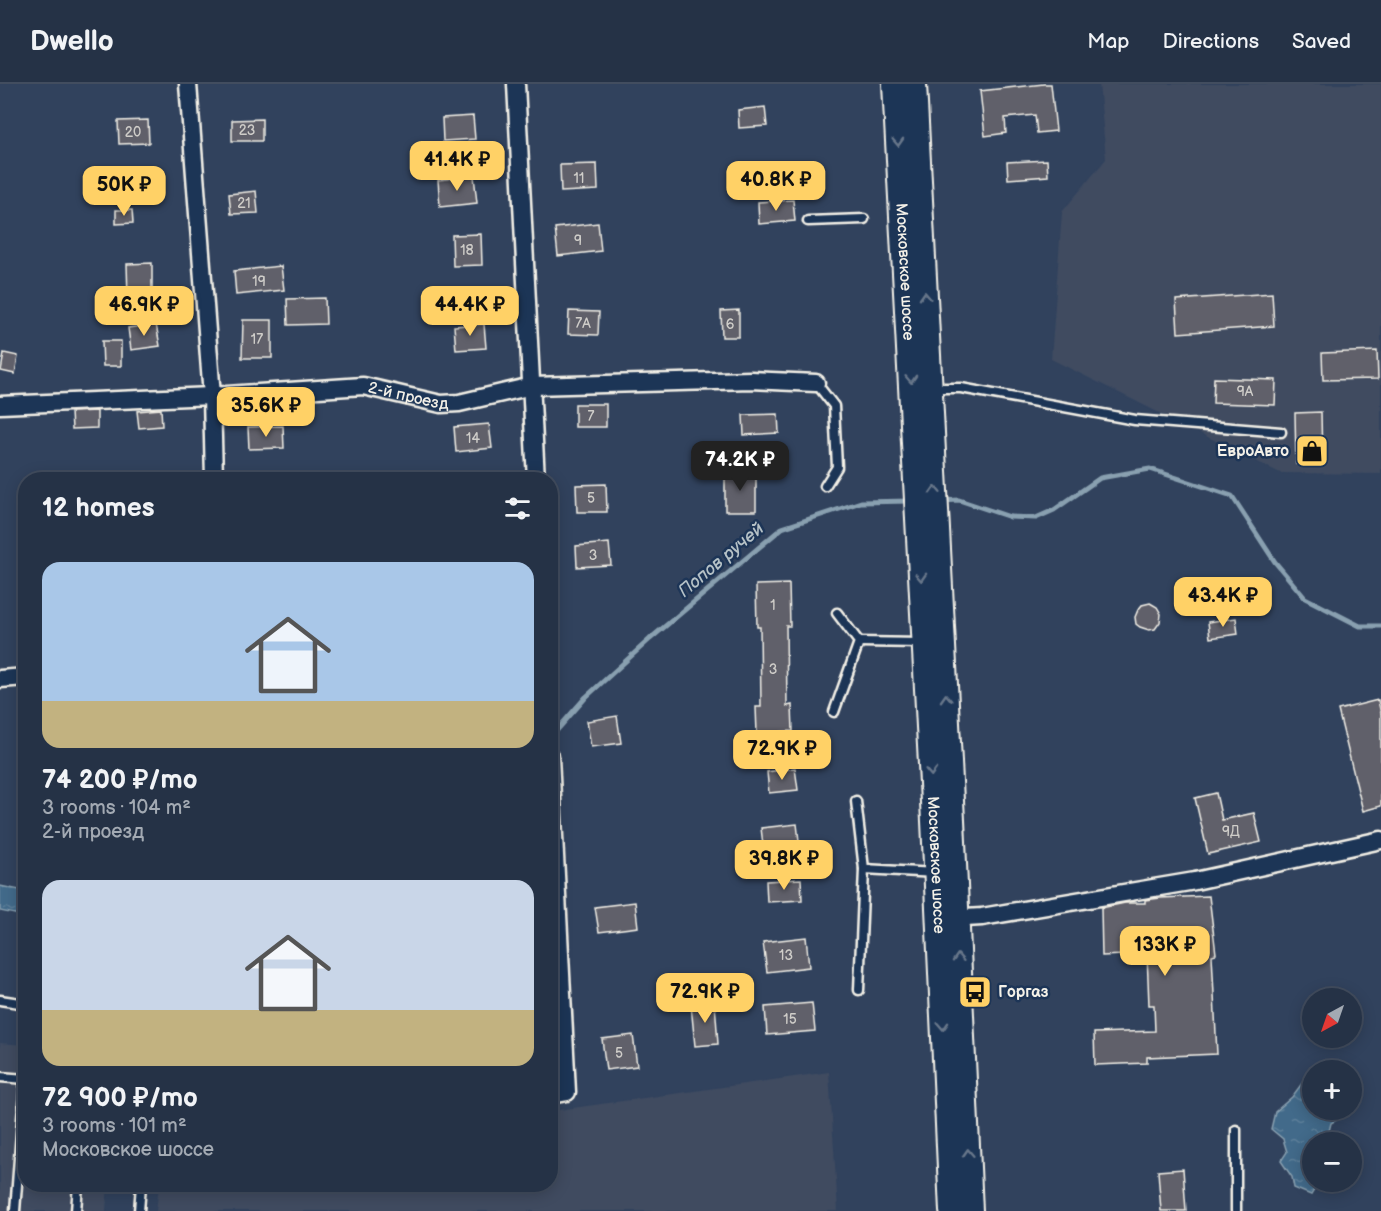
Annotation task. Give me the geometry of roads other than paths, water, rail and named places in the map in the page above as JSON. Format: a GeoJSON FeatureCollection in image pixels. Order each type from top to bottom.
{"type":"FeatureCollection","features":[{"type":"Feature","properties":{"kind":"main road","name":"Московское шоссе"},"geometry":{"type":"LineString","coordinates":[[895,84],[924,460]]}},
{"type":"Feature","properties":{"kind":"main road","name":"Московское шоссе"},"geometry":{"type":"LineString","coordinates":[[914,84],[930,388],[924,460]]}},
{"type":"Feature","properties":{"kind":"main road"},"geometry":{"type":"LineString","coordinates":[[924,460],[927,519]]}},
{"type":"Feature","properties":{"kind":"main road","name":"Московское шоссе"},"geometry":{"type":"LineString","coordinates":[[927,519],[925,643],[936,874],[948,919],[952,1211]]}},
{"type":"Feature","properties":{"kind":"main road","name":"Московское шоссе"},"geometry":{"type":"LineString","coordinates":[[927,519],[948,919],[970,1211]]}},
{"type":"Feature","properties":{"kind":"street"},"geometry":{"type":"LineString","coordinates":[[188,84],[212,396],[214,472]]}},
{"type":"Feature","properties":{"kind":"street"},"geometry":{"type":"LineString","coordinates":[[516,84],[536,472]]}},
{"type":"Feature","properties":{"kind":"street","name":"2-й проезд"},"geometry":{"type":"LineString","coordinates":[[0,405],[212,396],[363,386],[441,404],[459,403],[532,386],[751,380],[816,383]]}},
{"type":"Feature","properties":{"kind":"street"},"geometry":{"type":"LineString","coordinates":[[0,679],[18,678]]}},
{"type":"Feature","properties":{"kind":"street"},"geometry":{"type":"LineString","coordinates":[[948,919],[982,917],[1195,881],[1381,840]]}},
{"type":"Feature","properties":{"kind":"street"},"geometry":{"type":"LineString","coordinates":[[558,1056],[559,1093]]}},
{"type":"Feature","properties":{"kind":"lane"},"geometry":{"type":"LineString","coordinates":[[808,221],[864,219]]}},
{"type":"Feature","properties":{"kind":"lane"},"geometry":{"type":"LineString","coordinates":[[816,383],[834,406],[837,467],[825,486]]}},
{"type":"Feature","properties":{"kind":"lane"},"geometry":{"type":"LineString","coordinates":[[930,388],[961,388],[1134,420],[1281,432]]}},
{"type":"Feature","properties":{"kind":"lane"},"geometry":{"type":"LineString","coordinates":[[837,613],[859,642]]}},
{"type":"Feature","properties":{"kind":"lane"},"geometry":{"type":"LineString","coordinates":[[859,642],[925,643]]}},
{"type":"Feature","properties":{"kind":"lane"},"geometry":{"type":"LineString","coordinates":[[834,712],[859,642]]}},
{"type":"Feature","properties":{"kind":"lane"},"geometry":{"type":"LineString","coordinates":[[856,801],[864,869],[859,990]]}},
{"type":"Feature","properties":{"kind":"lane"},"geometry":{"type":"LineString","coordinates":[[864,869],[936,874]]}},
{"type":"Feature","properties":{"kind":"lane"},"geometry":{"type":"LineString","coordinates":[[0,1000],[18,1003]]}},
{"type":"Feature","properties":{"kind":"lane"},"geometry":{"type":"LineString","coordinates":[[0,1077],[18,1078]]}},
{"type":"Feature","properties":{"kind":"lane"},"geometry":{"type":"LineString","coordinates":[[1236,1130],[1236,1211]]}},
{"type":"Feature","properties":{"kind":"lane"},"geometry":{"type":"LineString","coordinates":[[15,1211],[18,1171]]}},
{"type":"Feature","properties":{"kind":"lane"},"geometry":{"type":"LineString","coordinates":[[76,1211],[77,1192]]}},
{"type":"Feature","properties":{"kind":"lane"},"geometry":{"type":"LineString","coordinates":[[139,1211],[140,1192]]}},
{"type":"Feature","properties":{"kind":"water"},"geometry":{"type":"Polygon","coordinates":[[[0,886],[18,890],[18,915],[0,911],[0,886]]]}},
{"type":"Feature","properties":{"kind":"water"},"geometry":{"type":"Polygon","coordinates":[[[1302,1083],[1302,1120],[1336,1120],[1331,1123],[1329,1132],[1302,1132],[1302,1191],[1294,1188],[1292,1177],[1281,1161],[1287,1152],[1283,1139],[1271,1129],[1275,1112],[1292,1097],[1302,1083]]]}},
{"type":"Feature","properties":{"kind":"waterway","name":"Попов ручей"},"geometry":{"type":"LineString","coordinates":[[940,501],[959,500],[1010,517],[1036,518],[1054,510],[1100,478],[1150,469],[1232,496],[1275,562],[1305,598],[1360,626],[1381,626]]}},
{"type":"Feature","properties":{"kind":"waterway","name":"Попов ручей"},"geometry":{"type":"LineString","coordinates":[[558,729],[586,697],[650,639],[782,528],[861,502],[910,501]]}},
{"type":"Feature","properties":{"kind":"place","name":"ЕвроАвто"},"geometry":{"type":"Point","coordinates":[1312,451]}},
{"type":"Feature","properties":{"kind":"place","name":"Горгаз"},"geometry":{"type":"Point","coordinates":[975,992]}}]}
